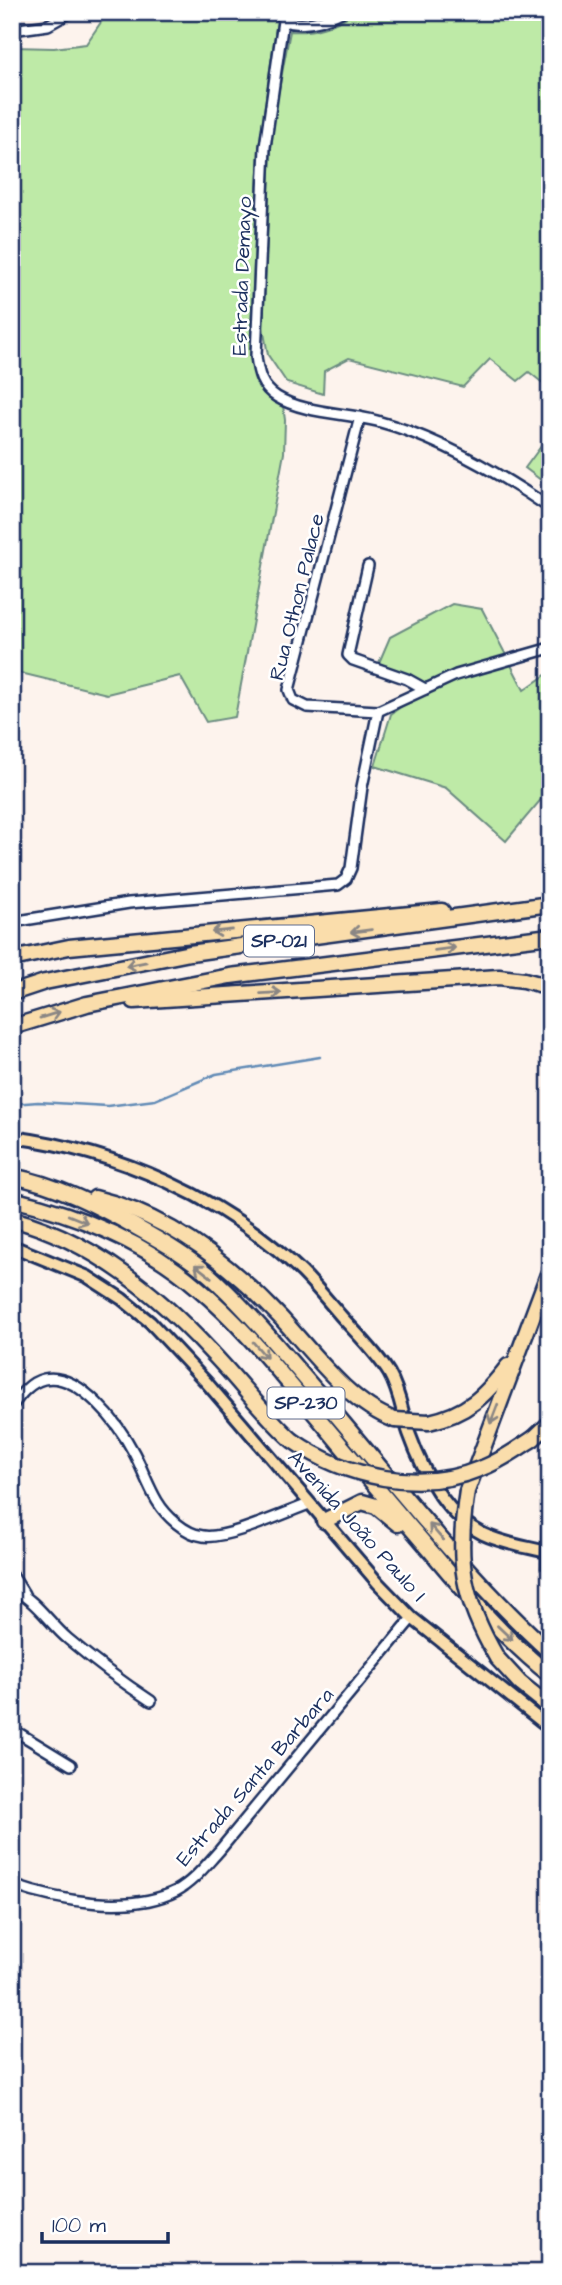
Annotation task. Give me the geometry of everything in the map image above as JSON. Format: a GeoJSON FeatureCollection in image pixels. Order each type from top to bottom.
{"type":"FeatureCollection","features":[{"type":"Feature","properties":{"kind":"highway"},"geometry":{"type":"LineString","coordinates":[[12,958],[69,947],[155,937],[429,912],[542,905]]}},
{"type":"Feature","properties":{"kind":"highway","name":"SP-021"},"geometry":{"type":"LineString","coordinates":[[12,993],[45,982],[190,953],[542,905]]}},
{"type":"Feature","properties":{"kind":"highway","name":"SP-021"},"geometry":{"type":"LineString","coordinates":[[12,1027],[87,1004],[230,976],[550,936]]}},
{"type":"Feature","properties":{"kind":"highway"},"geometry":{"type":"LineString","coordinates":[[87,1004],[472,978],[524,980],[550,987]]}},
{"type":"Feature","properties":{"kind":"highway","name":"SP-230"},"geometry":{"type":"LineString","coordinates":[[12,1176],[40,1181],[73,1193],[156,1238],[218,1283],[290,1360],[480,1583],[550,1652]]}},
{"type":"Feature","properties":{"kind":"highway"},"geometry":{"type":"LineString","coordinates":[[73,1193],[116,1203],[153,1220],[203,1250],[237,1276],[271,1308],[364,1404],[383,1416],[395,1420],[429,1422],[449,1418],[469,1408],[487,1392],[519,1351]]}},
{"type":"Feature","properties":{"kind":"highway","name":"SP-230"},"geometry":{"type":"LineString","coordinates":[[12,1199],[63,1213],[119,1236],[196,1286],[255,1344],[458,1584],[550,1675]]}},
{"type":"Feature","properties":{"kind":"highway"},"geometry":{"type":"LineString","coordinates":[[12,1219],[50,1232],[84,1248],[150,1293],[205,1345],[277,1427],[292,1440],[321,1457],[353,1470],[379,1478],[409,1481],[447,1478],[481,1469],[534,1438],[550,1423]]}},
{"type":"Feature","properties":{"kind":"highway"},"geometry":{"type":"LineString","coordinates":[[550,1269],[467,1491],[461,1529],[461,1564],[478,1627],[497,1658],[520,1683],[550,1707]]}},
{"type":"Feature","properties":{"kind":"highway"},"geometry":{"type":"LineString","coordinates":[[324,1521],[362,1502],[376,1506],[387,1513],[458,1584]]}},
{"type":"Feature","properties":{"kind":"highway"},"geometry":{"type":"LineString","coordinates":[[550,1525],[550,1571]]}},
{"type":"Feature","properties":{"kind":"main road"},"geometry":{"type":"LineString","coordinates":[[12,1137],[50,1143],[138,1168],[213,1206],[252,1231],[303,1274],[378,1358],[398,1392],[409,1433],[419,1457],[445,1502],[481,1533],[504,1542],[550,1553]]}},
{"type":"Feature","properties":{"kind":"main road","name":"Avenida João Paulo I"},"geometry":{"type":"LineString","coordinates":[[12,1246],[88,1277],[122,1298],[150,1322],[207,1383],[309,1504],[412,1618],[550,1728]]}},
{"type":"Feature","properties":{"kind":"street"},"geometry":{"type":"LineString","coordinates":[[12,30],[48,25],[71,12]]}},
{"type":"Feature","properties":{"kind":"street"},"geometry":{"type":"LineString","coordinates":[[281,16],[304,25],[341,12]]}},
{"type":"Feature","properties":{"kind":"street","name":"Estrada Demayo"},"geometry":{"type":"LineString","coordinates":[[281,16],[265,147],[256,356],[258,374],[268,391],[285,401],[360,417],[423,437],[526,491],[550,508]]}},
{"type":"Feature","properties":{"kind":"street","name":"Rua Othon Palace"},"geometry":{"type":"LineString","coordinates":[[360,417],[289,690],[295,703],[307,707],[378,711]]}},
{"type":"Feature","properties":{"kind":"street"},"geometry":{"type":"LineString","coordinates":[[368,566],[348,655],[353,660],[425,689]]}},
{"type":"Feature","properties":{"kind":"street"},"geometry":{"type":"LineString","coordinates":[[12,922],[130,903],[338,886],[351,867],[362,786],[378,711],[483,666],[537,654],[550,648]]}},
{"type":"Feature","properties":{"kind":"street"},"geometry":{"type":"LineString","coordinates":[[12,1406],[26,1389],[43,1379],[64,1380],[74,1384],[107,1414],[126,1438],[156,1500],[165,1511],[193,1533],[221,1536],[309,1504]]}},
{"type":"Feature","properties":{"kind":"street"},"geometry":{"type":"LineString","coordinates":[[12,1575],[24,1594],[66,1638],[151,1701]]}},
{"type":"Feature","properties":{"kind":"street"},"geometry":{"type":"LineString","coordinates":[[12,1590],[24,1594]]}},
{"type":"Feature","properties":{"kind":"street","name":"Estrada Santa Barbara"},"geometry":{"type":"LineString","coordinates":[[12,1885],[60,1899],[102,1903],[155,1898],[184,1886],[219,1851],[412,1618]]}},
{"type":"Feature","properties":{"kind":"street"},"geometry":{"type":"LineString","coordinates":[[12,1729],[71,1765]]}},
{"type":"Feature","properties":{"kind":"green space"},"geometry":{"type":"Polygon","coordinates":[[[108,12],[273,12],[277,21],[259,147],[250,356],[259,386],[283,406],[284,453],[235,717],[206,722],[180,676],[107,694],[12,671],[12,47],[54,48],[86,44],[108,12]]]}},
{"type":"Feature","properties":{"kind":"green space"},"geometry":{"type":"Polygon","coordinates":[[[354,12],[550,12],[550,389],[529,372],[518,381],[490,359],[463,387],[349,358],[324,371],[323,394],[287,383],[268,355],[263,327],[271,148],[290,31],[324,28],[354,12]]]}},
{"type":"Feature","properties":{"kind":"green space"},"geometry":{"type":"Polygon","coordinates":[[[550,434],[550,487],[525,468],[550,434]]]}},
{"type":"Feature","properties":{"kind":"green space"},"geometry":{"type":"Polygon","coordinates":[[[452,604],[482,609],[524,690],[550,672],[550,789],[506,841],[446,788],[375,766],[391,714],[421,692],[411,678],[378,665],[390,637],[452,604]]]}},
{"type":"Feature","properties":{"kind":"waterway"},"geometry":{"type":"LineString","coordinates":[[12,1104],[38,1102],[107,1106],[155,1100],[216,1074],[320,1057]]}}]}
